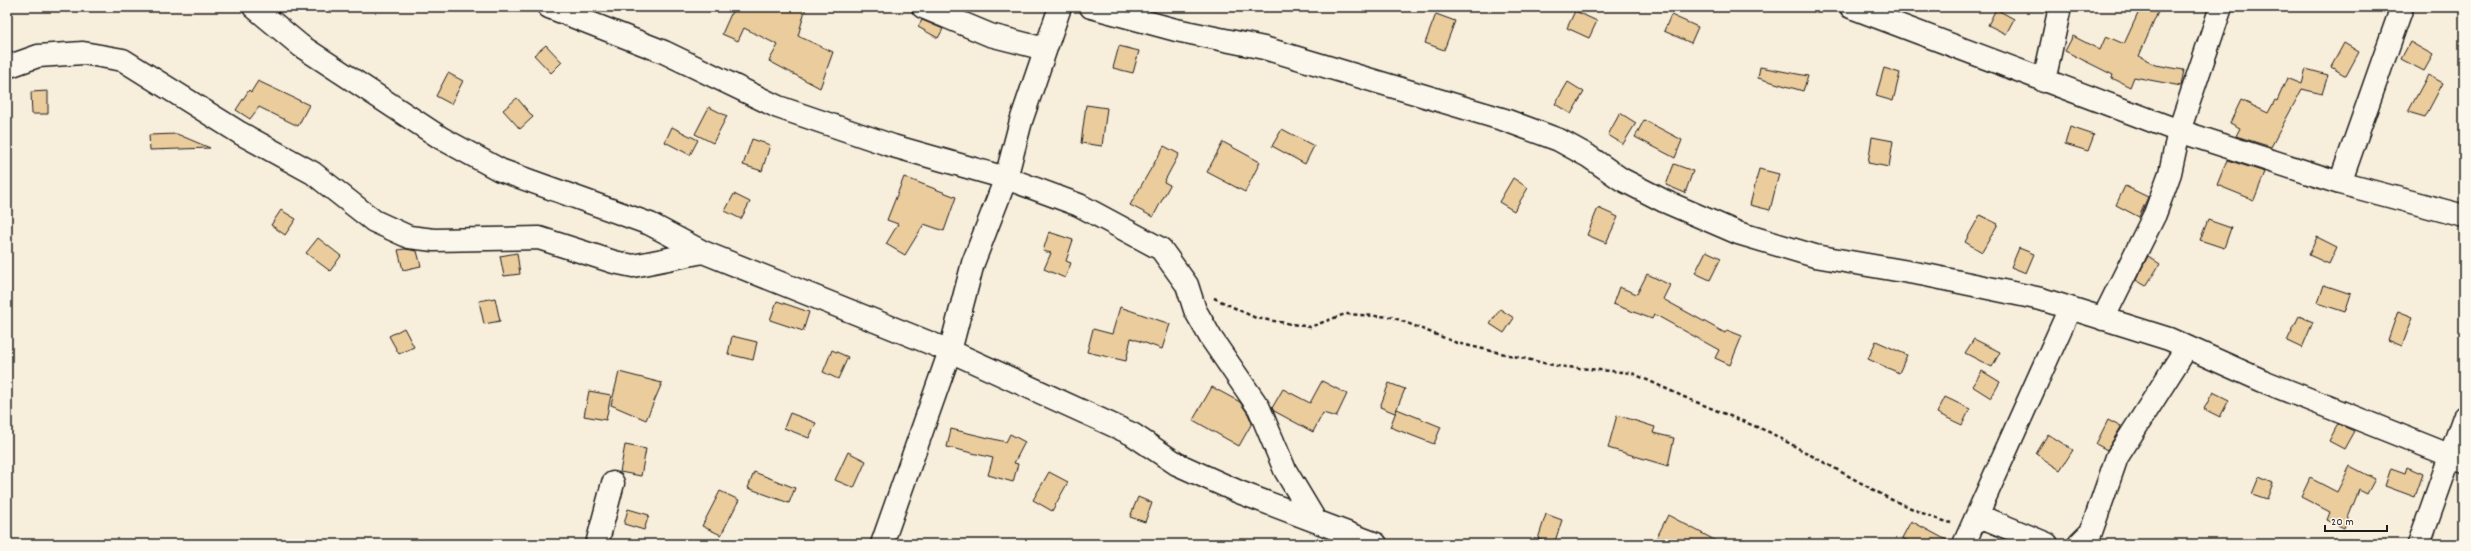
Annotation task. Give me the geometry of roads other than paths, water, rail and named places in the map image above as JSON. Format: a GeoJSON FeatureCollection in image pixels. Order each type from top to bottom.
{"type":"FeatureCollection","features":[{"type":"Feature","properties":{"kind":"street"},"geometry":{"type":"LineString","coordinates":[[254,7],[301,46],[440,138],[500,170],[650,224],[703,252],[950,351],[1132,434],[1177,464],[1239,492],[1376,544]]}},
{"type":"Feature","properties":{"kind":"street"},"geometry":{"type":"LineString","coordinates":[[549,7],[664,52],[778,107],[893,146],[1006,178],[1079,205],[1161,249],[1187,285],[1195,310],[1230,368],[1259,408],[1285,470],[1315,520]]}},
{"type":"Feature","properties":{"kind":"street"},"geometry":{"type":"LineString","coordinates":[[923,7],[990,35],[1045,50]]}},
{"type":"Feature","properties":{"kind":"street"},"geometry":{"type":"LineString","coordinates":[[882,544],[950,351],[973,263],[1006,178],[1021,121],[1060,7]]}},
{"type":"Feature","properties":{"kind":"street"},"geometry":{"type":"LineString","coordinates":[[1091,7],[1176,30],[1264,48],[1505,120],[1558,140],[1588,156],[1621,179],[1664,201],[1738,233],[1815,256],[1926,275],[2041,299],[2169,339],[2263,380],[2457,458]]}},
{"type":"Feature","properties":{"kind":"street"},"geometry":{"type":"LineString","coordinates":[[1851,7],[1880,12],[2044,81],[2179,132],[2340,183],[2464,216]]}},
{"type":"Feature","properties":{"kind":"street"},"geometry":{"type":"LineString","coordinates":[[2044,81],[2060,7]]}},
{"type":"Feature","properties":{"kind":"street"},"geometry":{"type":"LineString","coordinates":[[2103,319],[2155,214],[2170,173],[2179,132],[2221,7]]}},
{"type":"Feature","properties":{"kind":"street"},"geometry":{"type":"LineString","coordinates":[[2340,183],[2402,7]]}},
{"type":"Feature","properties":{"kind":"street"},"geometry":{"type":"LineString","coordinates":[[7,67],[38,56],[83,53],[123,60],[240,133],[314,173],[374,221],[409,237],[434,240],[539,238],[614,262],[633,266],[703,252]]}},
{"type":"Feature","properties":{"kind":"street"},"geometry":{"type":"LineString","coordinates":[[2047,544],[1971,529],[2070,308]]}},
{"type":"Feature","properties":{"kind":"street"},"geometry":{"type":"LineString","coordinates":[[2079,544],[2091,532],[2117,457],[2187,347]]}},
{"type":"Feature","properties":{"kind":"street"},"geometry":{"type":"LineString","coordinates":[[2419,544],[2457,458],[2464,417]]}},
{"type":"Feature","properties":{"kind":"street"},"geometry":{"type":"LineString","coordinates":[[597,544],[613,483]]}}]}
